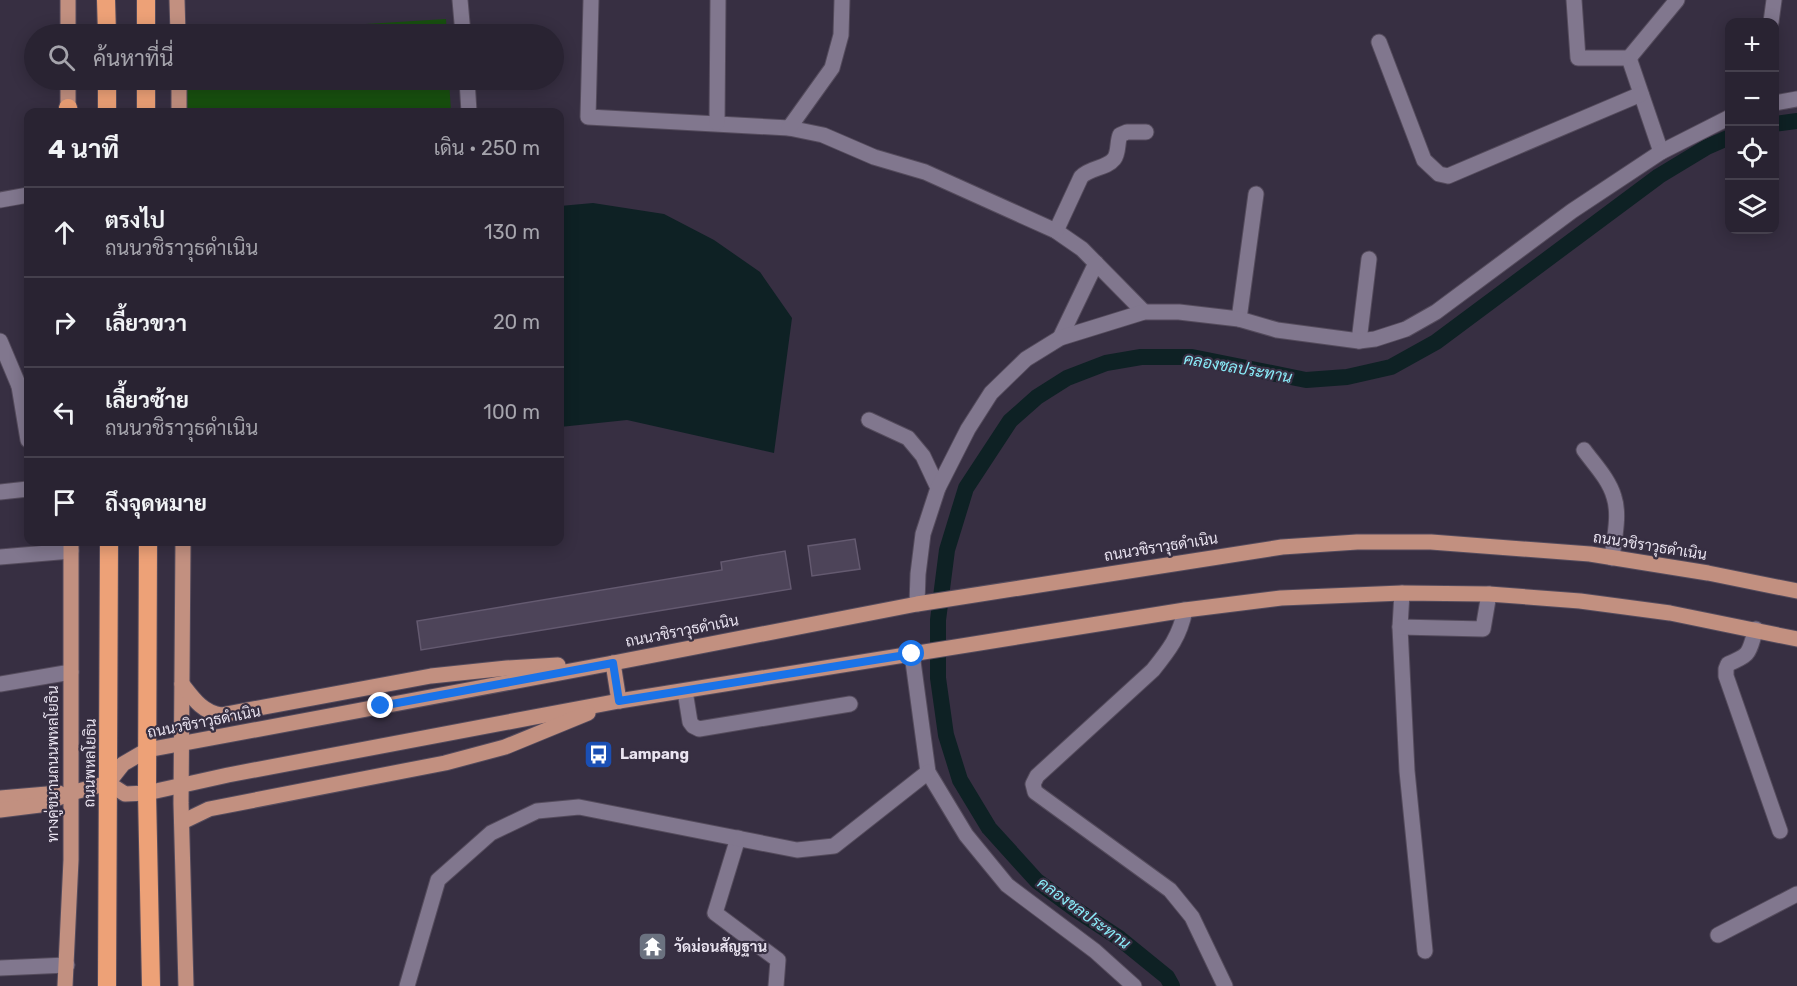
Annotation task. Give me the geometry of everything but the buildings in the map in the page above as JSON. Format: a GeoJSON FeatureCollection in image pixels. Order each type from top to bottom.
{"type":"FeatureCollection","features":[{"type":"Feature","properties":{"kind":"highway"},"geometry":{"type":"LineString","coordinates":[[106,0],[106,24]]}},
{"type":"Feature","properties":{"kind":"highway"},"geometry":{"type":"LineString","coordinates":[[146,0],[146,24]]}},
{"type":"Feature","properties":{"kind":"highway"},"geometry":{"type":"LineString","coordinates":[[107,90],[107,108]]}},
{"type":"Feature","properties":{"kind":"highway"},"geometry":{"type":"LineString","coordinates":[[146,90],[146,108]]}},
{"type":"Feature","properties":{"kind":"highway","name":"ถนนพหลโยธิน"},"geometry":{"type":"LineString","coordinates":[[107,986],[109,546]]}},
{"type":"Feature","properties":{"kind":"highway"},"geometry":{"type":"LineString","coordinates":[[148,546],[147,793],[151,986]]}},
{"type":"Feature","properties":{"kind":"main road"},"geometry":{"type":"LineString","coordinates":[[68,0],[68,24]]}},
{"type":"Feature","properties":{"kind":"main road"},"geometry":{"type":"LineString","coordinates":[[177,0],[178,24]]}},
{"type":"Feature","properties":{"kind":"main road"},"geometry":{"type":"LineString","coordinates":[[68,90],[68,108]]}},
{"type":"Feature","properties":{"kind":"main road"},"geometry":{"type":"LineString","coordinates":[[179,90],[179,108]]}},
{"type":"Feature","properties":{"kind":"main road","name":"ถนนวชิราวุธดำเนิน"},"geometry":{"type":"LineString","coordinates":[[108,783],[123,764],[147,750],[967,595],[1282,547],[1336,543],[1431,542],[1590,554],[1708,573],[1797,591]]}},
{"type":"Feature","properties":{"kind":"main road","name":"ทางคู่ขนานถนนพหลโยธิน"},"geometry":{"type":"LineString","coordinates":[[65,986],[71,860],[70,546]]}},
{"type":"Feature","properties":{"kind":"main road"},"geometry":{"type":"LineString","coordinates":[[183,546],[181,785],[187,986]]}},
{"type":"Feature","properties":{"kind":"main road"},"geometry":{"type":"LineString","coordinates":[[0,810],[40,805],[71,793],[108,783],[125,794],[147,793],[619,701],[1185,610],[1281,597],[1402,593],[1489,594],[1591,602],[1756,629],[1797,639]]}},
{"type":"Feature","properties":{"kind":"main road"},"geometry":{"type":"LineString","coordinates":[[182,684],[197,704],[213,714],[221,715],[431,676],[507,668],[613,663],[619,701]]}},
{"type":"Feature","properties":{"kind":"main road"},"geometry":{"type":"LineString","coordinates":[[182,822],[209,809],[445,763],[505,747],[619,701]]}},
{"type":"Feature","properties":{"kind":"main road"},"geometry":{"type":"LineString","coordinates":[[0,798],[71,793]]}},
{"type":"Feature","properties":{"kind":"street"},"geometry":{"type":"LineString","coordinates":[[460,0],[462,24]]}},
{"type":"Feature","properties":{"kind":"street"},"geometry":{"type":"LineString","coordinates":[[591,0],[588,117],[789,128],[823,135],[874,157],[926,172],[1056,231],[1082,249],[1144,312]]}},
{"type":"Feature","properties":{"kind":"street"},"geometry":{"type":"LineString","coordinates":[[717,123],[718,0]]}},
{"type":"Feature","properties":{"kind":"street"},"geometry":{"type":"LineString","coordinates":[[789,128],[832,68],[841,35],[842,0]]}},
{"type":"Feature","properties":{"kind":"street"},"geometry":{"type":"LineString","coordinates":[[1574,0],[1578,58],[1629,58]]}},
{"type":"Feature","properties":{"kind":"street"},"geometry":{"type":"LineString","coordinates":[[1629,58],[1677,0]]}},
{"type":"Feature","properties":{"kind":"street"},"geometry":{"type":"LineString","coordinates":[[1772,18],[1774,0]]}},
{"type":"Feature","properties":{"kind":"street"},"geometry":{"type":"LineString","coordinates":[[1379,42],[1424,160],[1439,174],[1448,176],[1641,94]]}},
{"type":"Feature","properties":{"kind":"street"},"geometry":{"type":"LineString","coordinates":[[1629,58],[1661,152]]}},
{"type":"Feature","properties":{"kind":"street"},"geometry":{"type":"LineString","coordinates":[[467,90],[469,108]]}},
{"type":"Feature","properties":{"kind":"street"},"geometry":{"type":"LineString","coordinates":[[1779,102],[1797,99]]}},
{"type":"Feature","properties":{"kind":"street"},"geometry":{"type":"LineString","coordinates":[[917,604],[923,534],[938,488],[968,429],[991,393],[1026,359],[1060,338],[1144,312],[1179,312],[1239,319],[1277,330],[1359,341],[1375,339],[1406,329],[1436,312],[1572,211],[1661,152],[1725,119]]}},
{"type":"Feature","properties":{"kind":"street"},"geometry":{"type":"LineString","coordinates":[[1056,231],[1086,171],[1108,164],[1116,157],[1120,135],[1127,132],[1146,132]]}},
{"type":"Feature","properties":{"kind":"street"},"geometry":{"type":"LineString","coordinates":[[1239,319],[1256,194]]}},
{"type":"Feature","properties":{"kind":"street"},"geometry":{"type":"LineString","coordinates":[[0,200],[24,196]]}},
{"type":"Feature","properties":{"kind":"street"},"geometry":{"type":"LineString","coordinates":[[1359,341],[1369,259]]}},
{"type":"Feature","properties":{"kind":"street"},"geometry":{"type":"LineString","coordinates":[[1060,338],[1096,263]]}},
{"type":"Feature","properties":{"kind":"street"},"geometry":{"type":"LineString","coordinates":[[1,347],[24,387]]}},
{"type":"Feature","properties":{"kind":"street"},"geometry":{"type":"LineString","coordinates":[[869,420],[908,438],[923,456],[938,488]]}},
{"type":"Feature","properties":{"kind":"street"},"geometry":{"type":"LineString","coordinates":[[1584,450],[1610,485],[1615,499],[1616,516],[1612,558]]}},
{"type":"Feature","properties":{"kind":"street"},"geometry":{"type":"LineString","coordinates":[[0,492],[24,489]]}},
{"type":"Feature","properties":{"kind":"street"},"geometry":{"type":"LineString","coordinates":[[0,557],[70,546]]}},
{"type":"Feature","properties":{"kind":"street"},"geometry":{"type":"LineString","coordinates":[[1402,593],[1400,627],[1407,771],[1425,951]]}},
{"type":"Feature","properties":{"kind":"street"},"geometry":{"type":"LineString","coordinates":[[1400,627],[1483,629],[1489,594]]}},
{"type":"Feature","properties":{"kind":"street"},"geometry":{"type":"LineString","coordinates":[[1185,610],[1181,629],[1169,651],[1153,670],[1037,776],[1033,784],[1035,792],[1170,890],[1192,917],[1226,986]]}},
{"type":"Feature","properties":{"kind":"street"},"geometry":{"type":"LineString","coordinates":[[1756,629],[1749,652],[1742,659],[1728,664],[1726,676],[1780,831]]}},
{"type":"Feature","properties":{"kind":"street"},"geometry":{"type":"LineString","coordinates":[[912,654],[928,772],[966,836],[1007,885],[1095,951],[1134,986]]}},
{"type":"Feature","properties":{"kind":"street"},"geometry":{"type":"LineString","coordinates":[[0,684],[71,672]]}},
{"type":"Feature","properties":{"kind":"street"},"geometry":{"type":"LineString","coordinates":[[685,691],[690,722],[699,729],[850,704]]}},
{"type":"Feature","properties":{"kind":"street"},"geometry":{"type":"LineString","coordinates":[[407,986],[438,880],[491,834],[537,811],[579,807],[797,850],[834,846],[928,772]]}},
{"type":"Feature","properties":{"kind":"street"},"geometry":{"type":"LineString","coordinates":[[738,838],[715,913],[778,960],[776,986]]}},
{"type":"Feature","properties":{"kind":"street"},"geometry":{"type":"LineString","coordinates":[[1718,935],[1795,901]]}},
{"type":"Feature","properties":{"kind":"street"},"geometry":{"type":"LineString","coordinates":[[0,968],[67,964]]}},
{"type":"Feature","properties":{"kind":"green space"},"geometry":{"type":"Polygon","coordinates":[[[446,19],[446,24],[365,24],[446,19]]]}},
{"type":"Feature","properties":{"kind":"green space"},"geometry":{"type":"Polygon","coordinates":[[[179,90],[450,90],[451,108],[180,108],[179,90]]]}},
{"type":"Feature","properties":{"kind":"shaded area"},"geometry":{"type":"Polygon","coordinates":[[[593,203],[664,214],[714,240],[760,272],[792,318],[774,453],[627,420],[564,427],[564,206],[593,203]]]}},
{"type":"Feature","properties":{"kind":"waterway","name":"คลองชลประทาน"},"geometry":{"type":"LineString","coordinates":[[1779,123],[1797,121]]}},
{"type":"Feature","properties":{"kind":"waterway","name":"คลองชลประทาน"},"geometry":{"type":"LineString","coordinates":[[1172,986],[1167,977],[1119,938],[1037,881],[989,828],[960,780],[946,735],[938,678],[938,620],[947,550],[966,488],[1010,421],[1037,397],[1067,378],[1106,363],[1141,357],[1192,357],[1306,380],[1347,377],[1391,367],[1436,342],[1659,176],[1707,147],[1725,139]]}},
{"type":"Feature","properties":{"kind":"place","name":"Lampang"},"geometry":{"type":"Point","coordinates":[599,754]}},
{"type":"Feature","properties":{"kind":"place","name":"วัดม่อนสัญฐาน"},"geometry":{"type":"Point","coordinates":[653,947]}},
{"type":"Feature","properties":{"kind":"route"},"geometry":{"type":"LineString","coordinates":[[381,706],[613,663],[619,701],[912,654]]}}]}
